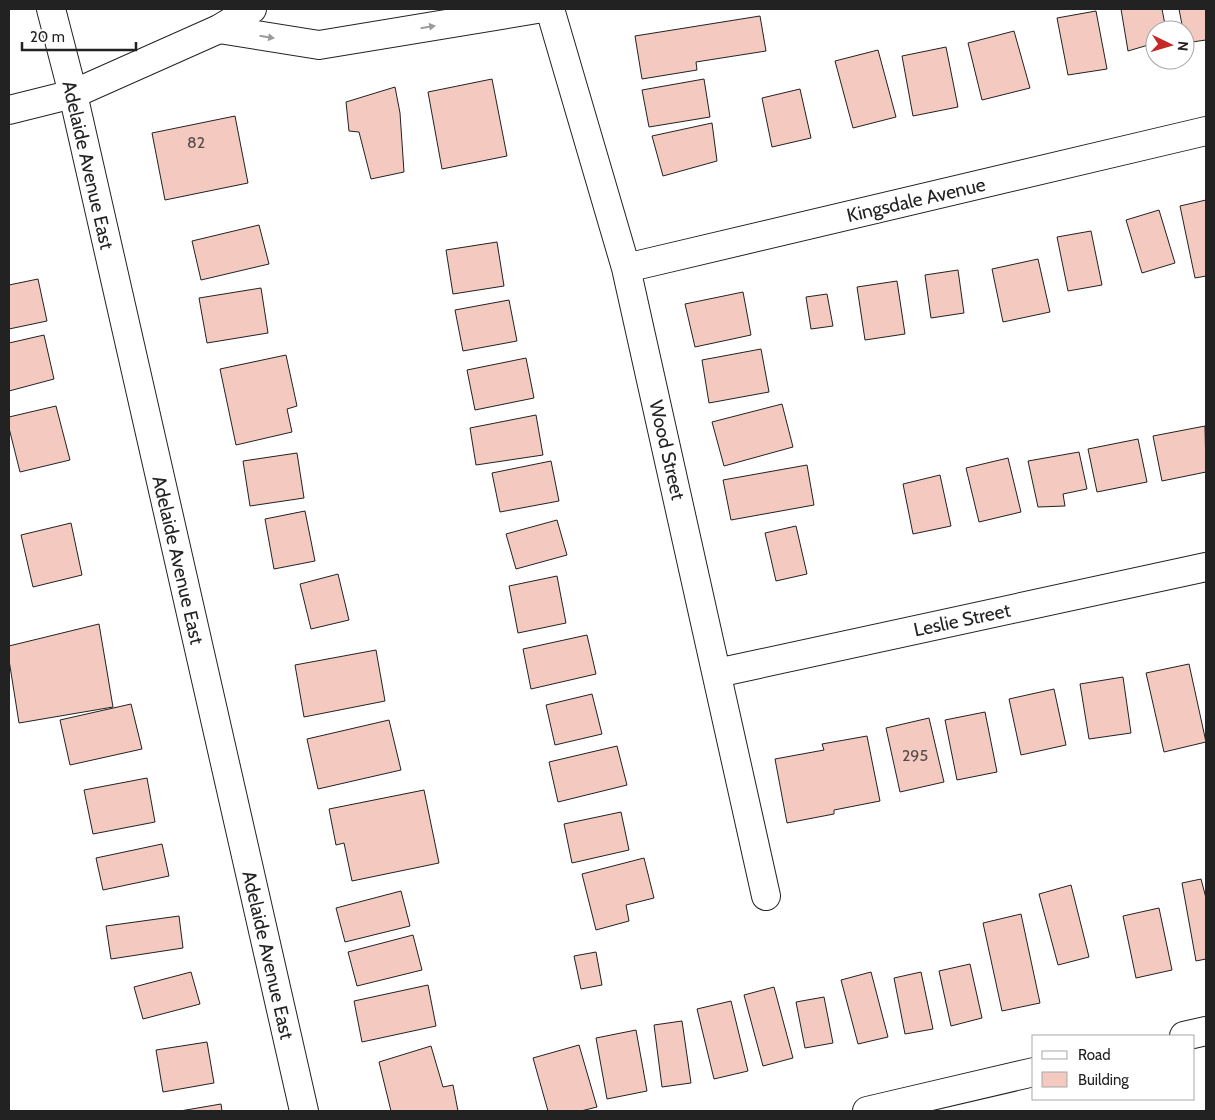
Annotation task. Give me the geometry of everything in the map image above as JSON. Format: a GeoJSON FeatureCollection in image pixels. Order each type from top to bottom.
{"type":"FeatureCollection","features":[{"type":"Feature","properties":{"kind":"street","name":"Adelaide Avenue East"},"geometry":{"type":"LineString","coordinates":[[51,9],[73,94],[304,1111]]}},
{"type":"Feature","properties":{"kind":"street"},"geometry":{"type":"LineString","coordinates":[[9,110],[73,94],[219,29],[252,9]]}},
{"type":"Feature","properties":{"kind":"street"},"geometry":{"type":"LineString","coordinates":[[219,29],[319,45],[537,9]]}},
{"type":"Feature","properties":{"kind":"street","name":"Wood Street"},"geometry":{"type":"LineString","coordinates":[[550,9],[626,268],[766,896]]}},
{"type":"Feature","properties":{"kind":"street","name":"Kingsdale Avenue"},"geometry":{"type":"LineString","coordinates":[[626,268],[1206,131]]}},
{"type":"Feature","properties":{"kind":"street","name":"Leslie Street"},"geometry":{"type":"LineString","coordinates":[[717,674],[1206,566]]}},
{"type":"Feature","properties":{"kind":"street"},"geometry":{"type":"LineString","coordinates":[[1188,1035],[1206,1031]]}},
{"type":"Feature","properties":{"kind":"street"},"geometry":{"type":"LineString","coordinates":[[867,1111],[1032,1072]]}},
{"type":"Feature","properties":{"kind":"building"},"geometry":{"type":"Polygon","coordinates":[[[1121,9],[1162,9],[1164,20],[1145,20],[1145,46],[1128,51],[1121,9]]]}},
{"type":"Feature","properties":{"kind":"building"},"geometry":{"type":"Polygon","coordinates":[[[1179,9],[1206,9],[1206,40],[1195,42],[1195,20],[1181,20],[1179,9]]]}},
{"type":"Feature","properties":{"kind":"building"},"geometry":{"type":"Polygon","coordinates":[[[1096,11],[1107,69],[1068,75],[1057,18],[1096,11]]]}},
{"type":"Feature","properties":{"kind":"building"},"geometry":{"type":"Polygon","coordinates":[[[760,16],[766,51],[696,62],[697,70],[642,79],[635,36],[760,16]]]}},
{"type":"Feature","properties":{"kind":"building"},"geometry":{"type":"Polygon","coordinates":[[[1014,31],[1030,88],[982,100],[968,43],[1014,31]]]}},
{"type":"Feature","properties":{"kind":"building"},"geometry":{"type":"Polygon","coordinates":[[[946,47],[958,107],[913,116],[902,56],[946,47]]]}},
{"type":"Feature","properties":{"kind":"building"},"geometry":{"type":"Polygon","coordinates":[[[878,50],[896,117],[853,128],[835,61],[878,50]]]}},
{"type":"Feature","properties":{"kind":"building"},"geometry":{"type":"Polygon","coordinates":[[[492,79],[507,156],[442,169],[428,92],[492,79]]]}},
{"type":"Feature","properties":{"kind":"building"},"geometry":{"type":"Polygon","coordinates":[[[704,79],[710,117],[649,127],[642,90],[704,79]]]}},
{"type":"Feature","properties":{"kind":"building"},"geometry":{"type":"Polygon","coordinates":[[[395,87],[400,113],[404,172],[371,179],[359,132],[349,131],[346,102],[395,87]]]}},
{"type":"Feature","properties":{"kind":"building"},"geometry":{"type":"Polygon","coordinates":[[[800,89],[811,138],[772,147],[762,98],[800,89]]]}},
{"type":"Feature","properties":{"kind":"building"},"geometry":{"type":"Polygon","coordinates":[[[235,116],[248,183],[165,200],[152,133],[235,116]]]}},
{"type":"Feature","properties":{"kind":"building"},"geometry":{"type":"Polygon","coordinates":[[[712,123],[717,161],[663,176],[652,136],[712,123]]]}},
{"type":"Feature","properties":{"kind":"building"},"geometry":{"type":"Polygon","coordinates":[[[1206,200],[1206,276],[1195,278],[1180,206],[1206,200]]]}},
{"type":"Feature","properties":{"kind":"building"},"geometry":{"type":"Polygon","coordinates":[[[1159,210],[1175,263],[1142,273],[1126,220],[1159,210]]]}},
{"type":"Feature","properties":{"kind":"building"},"geometry":{"type":"Polygon","coordinates":[[[259,225],[269,264],[201,280],[192,241],[259,225]]]}},
{"type":"Feature","properties":{"kind":"building"},"geometry":{"type":"Polygon","coordinates":[[[1091,231],[1102,285],[1068,291],[1057,237],[1091,231]]]}},
{"type":"Feature","properties":{"kind":"building"},"geometry":{"type":"Polygon","coordinates":[[[497,242],[504,286],[453,294],[446,250],[497,242]]]}},
{"type":"Feature","properties":{"kind":"building"},"geometry":{"type":"Polygon","coordinates":[[[1038,259],[1050,312],[1003,322],[992,269],[1038,259]]]}},
{"type":"Feature","properties":{"kind":"building"},"geometry":{"type":"Polygon","coordinates":[[[958,270],[964,313],[931,318],[925,275],[958,270]]]}},
{"type":"Feature","properties":{"kind":"building"},"geometry":{"type":"Polygon","coordinates":[[[38,279],[47,321],[9,329],[9,285],[38,279]]]}},
{"type":"Feature","properties":{"kind":"building"},"geometry":{"type":"Polygon","coordinates":[[[897,281],[905,334],[865,340],[857,287],[897,281]]]}},
{"type":"Feature","properties":{"kind":"building"},"geometry":{"type":"Polygon","coordinates":[[[261,288],[268,333],[207,343],[199,298],[261,288]]]}},
{"type":"Feature","properties":{"kind":"building"},"geometry":{"type":"Polygon","coordinates":[[[743,292],[751,335],[695,347],[685,304],[743,292]]]}},
{"type":"Feature","properties":{"kind":"building"},"geometry":{"type":"Polygon","coordinates":[[[827,294],[833,326],[811,329],[806,297],[827,294]]]}},
{"type":"Feature","properties":{"kind":"building"},"geometry":{"type":"Polygon","coordinates":[[[509,300],[517,341],[463,351],[455,310],[509,300]]]}},
{"type":"Feature","properties":{"kind":"building"},"geometry":{"type":"Polygon","coordinates":[[[44,335],[54,379],[9,391],[9,343],[44,335]]]}},
{"type":"Feature","properties":{"kind":"building"},"geometry":{"type":"Polygon","coordinates":[[[761,349],[769,392],[709,403],[702,360],[761,349]]]}},
{"type":"Feature","properties":{"kind":"building"},"geometry":{"type":"Polygon","coordinates":[[[286,355],[297,406],[287,409],[292,432],[236,445],[220,369],[286,355]]]}},
{"type":"Feature","properties":{"kind":"building"},"geometry":{"type":"Polygon","coordinates":[[[526,358],[534,398],[475,410],[467,370],[526,358]]]}},
{"type":"Feature","properties":{"kind":"building"},"geometry":{"type":"Polygon","coordinates":[[[782,404],[793,447],[724,466],[712,422],[782,404]]]}},
{"type":"Feature","properties":{"kind":"building"},"geometry":{"type":"Polygon","coordinates":[[[56,406],[70,460],[20,472],[9,428],[9,417],[56,406]]]}},
{"type":"Feature","properties":{"kind":"building"},"geometry":{"type":"Polygon","coordinates":[[[536,415],[543,455],[476,465],[470,428],[536,415]]]}},
{"type":"Feature","properties":{"kind":"building"},"geometry":{"type":"Polygon","coordinates":[[[1205,426],[1206,472],[1162,481],[1153,436],[1205,426]]]}},
{"type":"Feature","properties":{"kind":"building"},"geometry":{"type":"Polygon","coordinates":[[[1138,439],[1147,482],[1097,492],[1088,449],[1138,439]]]}},
{"type":"Feature","properties":{"kind":"building"},"geometry":{"type":"Polygon","coordinates":[[[1079,452],[1087,489],[1063,494],[1065,506],[1038,507],[1028,461],[1079,452]]]}},
{"type":"Feature","properties":{"kind":"building"},"geometry":{"type":"Polygon","coordinates":[[[297,453],[304,498],[250,506],[243,461],[297,453]]]}},
{"type":"Feature","properties":{"kind":"building"},"geometry":{"type":"Polygon","coordinates":[[[1008,458],[1021,512],[979,522],[966,468],[1008,458]]]}},
{"type":"Feature","properties":{"kind":"building"},"geometry":{"type":"Polygon","coordinates":[[[551,461],[559,501],[500,512],[492,473],[551,461]]]}},
{"type":"Feature","properties":{"kind":"building"},"geometry":{"type":"Polygon","coordinates":[[[807,465],[814,505],[731,520],[723,480],[807,465]]]}},
{"type":"Feature","properties":{"kind":"building"},"geometry":{"type":"Polygon","coordinates":[[[940,475],[951,526],[913,534],[903,484],[940,475]]]}},
{"type":"Feature","properties":{"kind":"building"},"geometry":{"type":"Polygon","coordinates":[[[305,511],[315,561],[274,569],[265,519],[305,511]]]}},
{"type":"Feature","properties":{"kind":"building"},"geometry":{"type":"Polygon","coordinates":[[[557,520],[567,555],[516,569],[506,534],[557,520]]]}},
{"type":"Feature","properties":{"kind":"building"},"geometry":{"type":"Polygon","coordinates":[[[71,523],[82,575],[33,587],[21,535],[71,523]]]}},
{"type":"Feature","properties":{"kind":"building"},"geometry":{"type":"Polygon","coordinates":[[[796,526],[807,574],[776,581],[765,533],[796,526]]]}},
{"type":"Feature","properties":{"kind":"building"},"geometry":{"type":"Polygon","coordinates":[[[338,574],[349,620],[311,629],[300,584],[338,574]]]}},
{"type":"Feature","properties":{"kind":"building"},"geometry":{"type":"Polygon","coordinates":[[[557,576],[566,623],[518,633],[509,586],[557,576]]]}},
{"type":"Feature","properties":{"kind":"building"},"geometry":{"type":"Polygon","coordinates":[[[99,624],[113,707],[19,723],[9,660],[9,646],[99,624]]]}},
{"type":"Feature","properties":{"kind":"building"},"geometry":{"type":"Polygon","coordinates":[[[587,635],[596,674],[531,689],[523,649],[587,635]]]}},
{"type":"Feature","properties":{"kind":"building"},"geometry":{"type":"Polygon","coordinates":[[[376,650],[385,701],[304,717],[295,665],[376,650]]]}},
{"type":"Feature","properties":{"kind":"building"},"geometry":{"type":"Polygon","coordinates":[[[1189,664],[1206,742],[1164,752],[1146,673],[1189,664]]]}},
{"type":"Feature","properties":{"kind":"building"},"geometry":{"type":"Polygon","coordinates":[[[1123,677],[1131,733],[1089,739],[1080,684],[1123,677]]]}},
{"type":"Feature","properties":{"kind":"building"},"geometry":{"type":"Polygon","coordinates":[[[1054,689],[1066,745],[1021,755],[1009,699],[1054,689]]]}},
{"type":"Feature","properties":{"kind":"building"},"geometry":{"type":"Polygon","coordinates":[[[592,694],[602,734],[555,745],[546,705],[592,694]]]}},
{"type":"Feature","properties":{"kind":"building"},"geometry":{"type":"Polygon","coordinates":[[[131,704],[142,749],[70,765],[60,720],[131,704]]]}},
{"type":"Feature","properties":{"kind":"building"},"geometry":{"type":"Polygon","coordinates":[[[985,712],[997,772],[957,780],[945,720],[985,712]]]}},
{"type":"Feature","properties":{"kind":"building"},"geometry":{"type":"Polygon","coordinates":[[[929,718],[944,782],[900,792],[886,728],[929,718]]]}},
{"type":"Feature","properties":{"kind":"building"},"geometry":{"type":"Polygon","coordinates":[[[389,720],[401,770],[318,789],[307,739],[389,720]]]}},
{"type":"Feature","properties":{"kind":"building"},"geometry":{"type":"Polygon","coordinates":[[[867,736],[880,801],[834,810],[834,814],[787,823],[775,759],[824,750],[822,744],[867,736]]]}},
{"type":"Feature","properties":{"kind":"building"},"geometry":{"type":"Polygon","coordinates":[[[617,746],[627,785],[558,802],[549,762],[617,746]]]}},
{"type":"Feature","properties":{"kind":"building"},"geometry":{"type":"Polygon","coordinates":[[[147,778],[155,822],[93,834],[84,790],[147,778]]]}},
{"type":"Feature","properties":{"kind":"building"},"geometry":{"type":"Polygon","coordinates":[[[424,790],[439,863],[352,881],[344,843],[336,845],[329,809],[424,790]]]}},
{"type":"Feature","properties":{"kind":"building"},"geometry":{"type":"Polygon","coordinates":[[[621,812],[629,850],[572,863],[564,824],[621,812]]]}},
{"type":"Feature","properties":{"kind":"building"},"geometry":{"type":"Polygon","coordinates":[[[162,844],[169,876],[103,890],[96,858],[162,844]]]}},
{"type":"Feature","properties":{"kind":"building"},"geometry":{"type":"Polygon","coordinates":[[[644,858],[654,898],[626,905],[629,921],[596,930],[582,874],[644,858]]]}},
{"type":"Feature","properties":{"kind":"building"},"geometry":{"type":"Polygon","coordinates":[[[1201,879],[1206,898],[1206,959],[1196,961],[1182,883],[1201,879]]]}},
{"type":"Feature","properties":{"kind":"building"},"geometry":{"type":"Polygon","coordinates":[[[1071,885],[1089,957],[1058,965],[1039,894],[1071,885]]]}},
{"type":"Feature","properties":{"kind":"building"},"geometry":{"type":"Polygon","coordinates":[[[401,891],[410,926],[345,942],[336,908],[401,891]]]}},
{"type":"Feature","properties":{"kind":"building"},"geometry":{"type":"Polygon","coordinates":[[[1159,908],[1172,970],[1136,978],[1123,916],[1159,908]]]}},
{"type":"Feature","properties":{"kind":"building"},"geometry":{"type":"Polygon","coordinates":[[[1021,914],[1040,1003],[1002,1011],[983,923],[1021,914]]]}},
{"type":"Feature","properties":{"kind":"building"},"geometry":{"type":"Polygon","coordinates":[[[179,916],[183,948],[111,959],[106,926],[179,916]]]}},
{"type":"Feature","properties":{"kind":"building"},"geometry":{"type":"Polygon","coordinates":[[[413,935],[422,970],[357,986],[348,952],[413,935]]]}},
{"type":"Feature","properties":{"kind":"building"},"geometry":{"type":"Polygon","coordinates":[[[596,952],[602,985],[581,989],[574,956],[596,952]]]}},
{"type":"Feature","properties":{"kind":"building"},"geometry":{"type":"Polygon","coordinates":[[[970,964],[982,1018],[951,1026],[939,971],[970,964]]]}},
{"type":"Feature","properties":{"kind":"building"},"geometry":{"type":"Polygon","coordinates":[[[191,972],[200,1004],[143,1019],[134,987],[191,972]]]}},
{"type":"Feature","properties":{"kind":"building"},"geometry":{"type":"Polygon","coordinates":[[[871,972],[888,1037],[858,1044],[841,980],[871,972]]]}},
{"type":"Feature","properties":{"kind":"building"},"geometry":{"type":"Polygon","coordinates":[[[921,972],[933,1029],[905,1034],[894,978],[921,972]]]}},
{"type":"Feature","properties":{"kind":"building"},"geometry":{"type":"Polygon","coordinates":[[[428,985],[436,1026],[362,1042],[354,1001],[428,985]]]}},
{"type":"Feature","properties":{"kind":"building"},"geometry":{"type":"Polygon","coordinates":[[[774,987],[793,1058],[763,1066],[744,995],[774,987]]]}},
{"type":"Feature","properties":{"kind":"building"},"geometry":{"type":"Polygon","coordinates":[[[824,997],[833,1043],[805,1048],[796,1002],[824,997]]]}},
{"type":"Feature","properties":{"kind":"building"},"geometry":{"type":"Polygon","coordinates":[[[731,1001],[748,1071],[714,1079],[697,1009],[731,1001]]]}},
{"type":"Feature","properties":{"kind":"building"},"geometry":{"type":"Polygon","coordinates":[[[682,1021],[691,1083],[662,1087],[654,1025],[682,1021]]]}},
{"type":"Feature","properties":{"kind":"building"},"geometry":{"type":"Polygon","coordinates":[[[636,1030],[647,1091],[607,1099],[596,1038],[636,1030]]]}},
{"type":"Feature","properties":{"kind":"building"},"geometry":{"type":"Polygon","coordinates":[[[207,1042],[214,1083],[163,1092],[156,1050],[207,1042]]]}},
{"type":"Feature","properties":{"kind":"building"},"geometry":{"type":"Polygon","coordinates":[[[579,1045],[597,1107],[581,1111],[548,1111],[533,1058],[579,1045]]]}},
{"type":"Feature","properties":{"kind":"building"},"geometry":{"type":"Polygon","coordinates":[[[431,1046],[443,1087],[453,1085],[458,1111],[391,1111],[379,1062],[431,1046]]]}},
{"type":"Feature","properties":{"kind":"building"},"geometry":{"type":"Polygon","coordinates":[[[221,1104],[222,1111],[180,1111],[221,1104]]]}}]}
